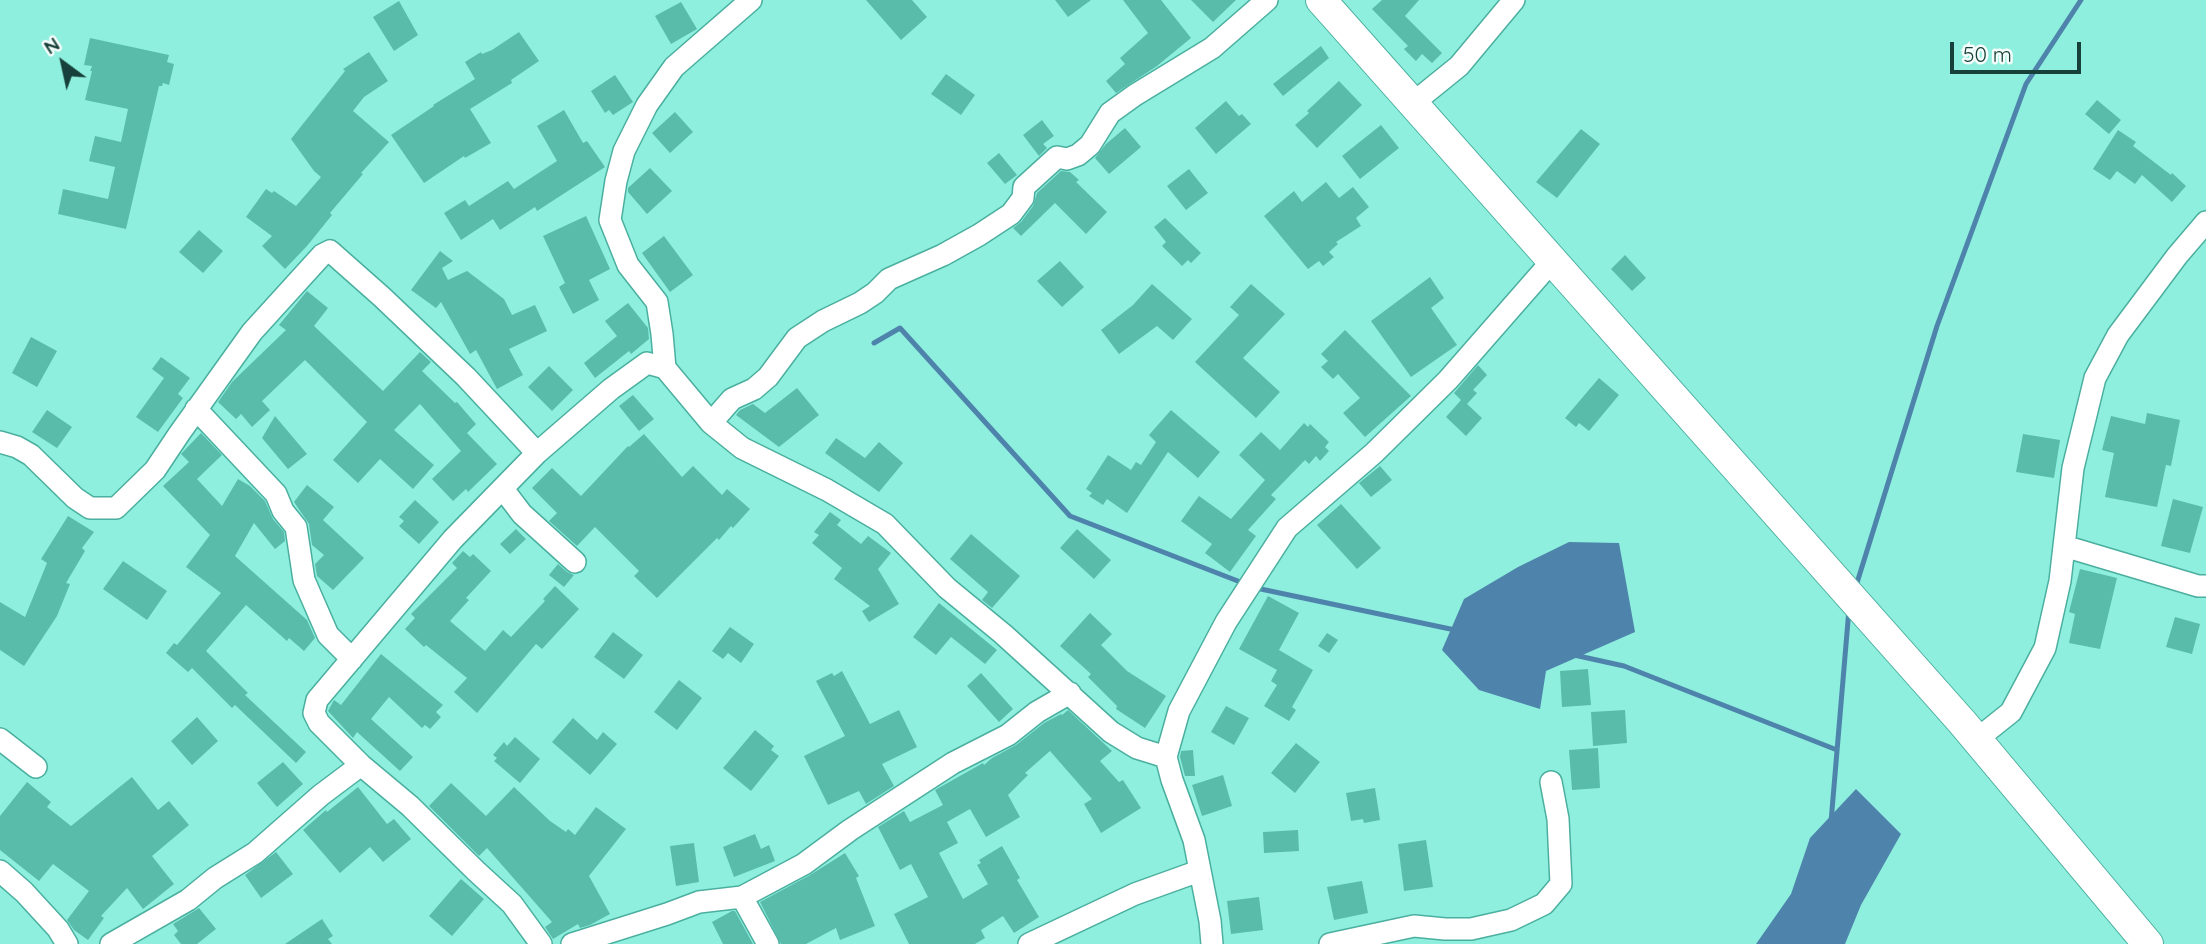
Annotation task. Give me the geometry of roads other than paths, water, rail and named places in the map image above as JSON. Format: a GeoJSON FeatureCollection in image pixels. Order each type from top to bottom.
{"type":"FeatureCollection","features":[{"type":"Feature","properties":{"kind":"main road"},"geometry":{"type":"LineString","coordinates":[[1321,0],[1962,722],[2148,944]]}},
{"type":"Feature","properties":{"kind":"street"},"geometry":{"type":"LineString","coordinates":[[751,0],[674,67],[648,105],[624,151],[616,181],[610,220],[628,265],[657,302],[666,368],[711,423],[742,448],[827,489],[885,524],[947,588],[1070,693],[1111,733],[1137,748],[1166,757]]}},
{"type":"Feature","properties":{"kind":"street"},"geometry":{"type":"LineString","coordinates":[[711,423],[732,399],[754,389],[768,377],[797,338],[868,298],[889,279],[943,255],[1011,214],[1023,198],[1024,187],[1057,157],[1067,159],[1078,155],[1090,145],[1110,113],[1135,94],[1212,48],[1267,0]]}},
{"type":"Feature","properties":{"kind":"street"},"geometry":{"type":"LineString","coordinates":[[1412,104],[1460,66],[1514,0]]}},
{"type":"Feature","properties":{"kind":"street"},"geometry":{"type":"LineString","coordinates":[[1976,740],[2011,712],[2045,649],[2060,581],[2073,468],[2095,378],[2119,335],[2177,256],[2206,222]]}},
{"type":"Feature","properties":{"kind":"street"},"geometry":{"type":"LineString","coordinates":[[0,442],[17,447],[31,456],[75,498],[90,508],[116,508],[155,470],[252,332],[322,255],[330,251],[466,377],[537,453]]}},
{"type":"Feature","properties":{"kind":"street"},"geometry":{"type":"LineString","coordinates":[[1212,944],[1194,840],[1166,757],[1179,711],[1226,622],[1287,528],[1374,453],[1448,380],[1553,260]]}},
{"type":"Feature","properties":{"kind":"street"},"geometry":{"type":"LineString","coordinates":[[541,944],[512,904],[410,806],[361,765],[318,723],[314,713],[317,700],[453,539],[537,453],[611,389],[647,363],[666,368]]}},
{"type":"Feature","properties":{"kind":"street"},"geometry":{"type":"LineString","coordinates":[[196,409],[276,494],[283,511],[296,527],[304,580],[328,635],[352,659]]}},
{"type":"Feature","properties":{"kind":"street"},"geometry":{"type":"LineString","coordinates":[[503,489],[522,514],[575,562]]}},
{"type":"Feature","properties":{"kind":"street"},"geometry":{"type":"LineString","coordinates":[[2064,546],[2198,586],[2206,586]]}},
{"type":"Feature","properties":{"kind":"street"},"geometry":{"type":"LineString","coordinates":[[572,944],[699,902],[742,897],[804,864],[850,830],[953,763],[1008,735],[1037,712],[1070,693]]}},
{"type":"Feature","properties":{"kind":"street"},"geometry":{"type":"LineString","coordinates":[[1,741],[37,767]]}},
{"type":"Feature","properties":{"kind":"street"},"geometry":{"type":"LineString","coordinates":[[111,944],[188,900],[215,878],[255,853],[321,795],[361,765]]}},
{"type":"Feature","properties":{"kind":"street"},"geometry":{"type":"LineString","coordinates":[[1330,944],[1414,926],[1471,929],[1511,920],[1544,904],[1560,884],[1558,819],[1552,782]]}},
{"type":"Feature","properties":{"kind":"street"},"geometry":{"type":"LineString","coordinates":[[0,871],[24,892],[58,929],[67,944]]}},
{"type":"Feature","properties":{"kind":"street"},"geometry":{"type":"LineString","coordinates":[[1029,944],[1135,894],[1199,871]]}},
{"type":"Feature","properties":{"kind":"street"},"geometry":{"type":"LineString","coordinates":[[742,897],[768,944]]}},
{"type":"Feature","properties":{"kind":"water"},"geometry":{"type":"Polygon","coordinates":[[[1569,542],[1619,543],[1635,632],[1546,671],[1540,709],[1479,690],[1442,650],[1464,599],[1518,567],[1569,542]]]}},
{"type":"Feature","properties":{"kind":"water"},"geometry":{"type":"Polygon","coordinates":[[[1856,789],[1901,834],[1861,905],[1845,944],[1756,944],[1791,894],[1810,838],[1856,789]]]}},
{"type":"Feature","properties":{"kind":"waterway"},"geometry":{"type":"LineString","coordinates":[[1856,586],[1937,326],[2026,84],[2081,0]]}},
{"type":"Feature","properties":{"kind":"waterway"},"geometry":{"type":"LineString","coordinates":[[874,343],[900,328],[1070,516],[1243,583]]}},
{"type":"Feature","properties":{"kind":"waterway"},"geometry":{"type":"LineString","coordinates":[[1256,588],[1455,630]]}},
{"type":"Feature","properties":{"kind":"waterway"},"geometry":{"type":"LineString","coordinates":[[1831,822],[1849,609]]}},
{"type":"Feature","properties":{"kind":"waterway"},"geometry":{"type":"LineString","coordinates":[[1574,655],[1624,666],[1837,750]]}}]}
